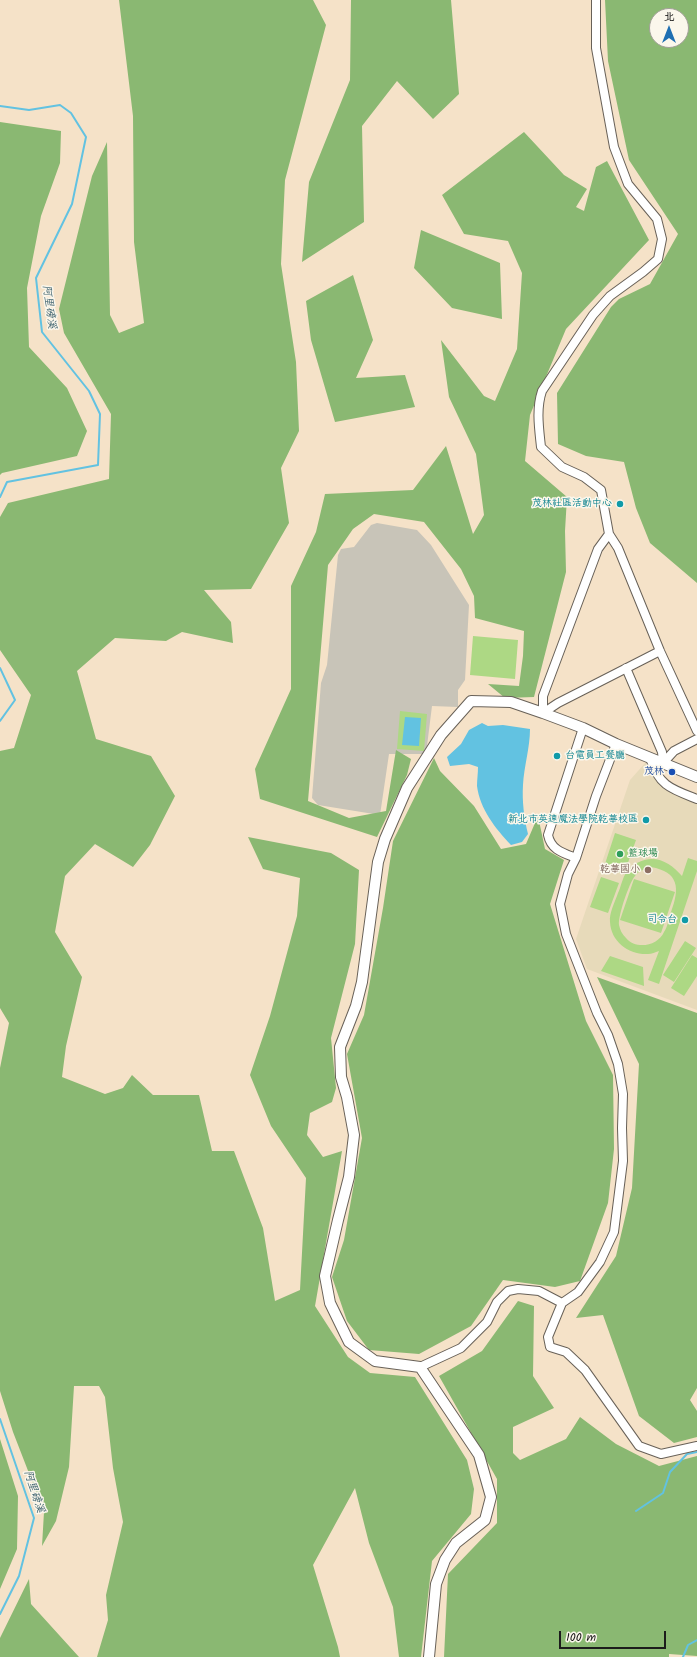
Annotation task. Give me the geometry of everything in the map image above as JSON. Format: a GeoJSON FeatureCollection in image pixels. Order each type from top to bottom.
{"type":"FeatureCollection","features":[{"type":"Feature","properties":{"kind":"street"},"geometry":{"type":"LineString","coordinates":[[596,0],[596,48],[614,147],[628,184],[657,219],[662,239],[658,259],[610,296],[593,315],[542,391],[538,402],[538,422],[541,447],[562,467],[584,477],[601,490],[609,534],[618,548],[660,651],[697,731]]}},
{"type":"Feature","properties":{"kind":"street"},"geometry":{"type":"LineString","coordinates":[[543,713],[543,696],[598,549],[609,534]]}},
{"type":"Feature","properties":{"kind":"street"},"geometry":{"type":"LineString","coordinates":[[543,713],[558,703],[660,651]]}},
{"type":"Feature","properties":{"kind":"street"},"geometry":{"type":"LineString","coordinates":[[626,668],[662,752],[663,763]]}},
{"type":"Feature","properties":{"kind":"street"},"geometry":{"type":"LineString","coordinates":[[562,1303],[539,1291],[518,1289],[508,1291],[497,1302],[487,1322],[461,1348],[420,1367],[374,1361],[349,1342],[330,1303],[325,1276],[349,1177],[354,1135],[347,1097],[341,1077],[340,1047],[356,1006],[362,982],[378,862],[385,839],[407,788],[441,735],[471,701],[511,702],[583,728],[616,744],[697,777]]}},
{"type":"Feature","properties":{"kind":"street"},"geometry":{"type":"LineString","coordinates":[[576,858],[557,850],[550,844],[548,835],[583,728]]}},
{"type":"Feature","properties":{"kind":"street"},"geometry":{"type":"LineString","coordinates":[[663,763],[674,752],[697,739]]}},
{"type":"Feature","properties":{"kind":"street"},"geometry":{"type":"LineString","coordinates":[[616,744],[596,796],[576,858],[568,874],[560,904],[566,934],[597,1013],[608,1035],[618,1064],[623,1094],[623,1161],[614,1232],[600,1262],[578,1292],[562,1303],[548,1337],[550,1347],[566,1352],[585,1370],[639,1446],[661,1454],[697,1446]]}},
{"type":"Feature","properties":{"kind":"street"},"geometry":{"type":"LineString","coordinates":[[650,758],[655,773],[662,782],[680,793],[697,798]]}},
{"type":"Feature","properties":{"kind":"street"},"geometry":{"type":"LineString","coordinates":[[420,1367],[479,1455],[491,1497],[485,1520],[456,1543],[444,1560],[436,1584],[428,1657]]}},
{"type":"Feature","properties":{"kind":"shaded area"},"geometry":{"type":"Polygon","coordinates":[[[377,523],[417,530],[431,545],[469,605],[465,680],[458,690],[458,707],[432,706],[426,754],[389,754],[380,815],[318,805],[312,798],[321,683],[327,665],[338,555],[341,549],[354,547],[371,525],[377,523]]]}},
{"type":"Feature","properties":{"kind":"shaded area","name":"乾華國小"},"geometry":{"type":"Polygon","coordinates":[[[646,762],[649,773],[662,786],[697,802],[697,1010],[587,969],[576,939],[630,780],[646,762]]]}},
{"type":"Feature","properties":{"kind":"green space"},"geometry":{"type":"Polygon","coordinates":[[[119,0],[313,0],[326,25],[285,180],[281,264],[296,362],[299,431],[281,468],[289,523],[251,589],[204,590],[231,622],[233,643],[182,632],[166,641],[115,638],[77,671],[96,739],[151,756],[175,796],[150,845],[133,867],[95,844],[65,876],[55,932],[82,977],[66,1046],[62,1077],[105,1094],[123,1088],[132,1075],[153,1095],[199,1095],[212,1151],[234,1151],[263,1228],[275,1301],[300,1290],[306,1178],[271,1126],[250,1075],[270,1016],[297,916],[300,878],[263,869],[248,837],[331,853],[359,870],[355,944],[331,1038],[336,1088],[332,1102],[310,1113],[307,1135],[323,1157],[342,1151],[315,1306],[348,1357],[370,1373],[415,1377],[467,1460],[474,1489],[471,1514],[432,1561],[421,1657],[399,1657],[393,1607],[369,1543],[355,1488],[313,1565],[340,1657],[97,1657],[108,1620],[106,1595],[123,1522],[113,1468],[105,1397],[99,1386],[74,1386],[69,1467],[56,1521],[42,1546],[44,1512],[13,1432],[0,1391],[0,1068],[9,1023],[0,1008],[0,751],[14,748],[31,695],[0,650],[0,517],[8,503],[109,479],[111,414],[64,333],[59,309],[92,176],[107,142],[110,315],[119,333],[144,323],[134,242],[133,116],[119,0]]]}},
{"type":"Feature","properties":{"kind":"green space"},"geometry":{"type":"Polygon","coordinates":[[[351,0],[451,0],[459,94],[433,119],[397,81],[362,126],[364,222],[302,262],[309,182],[350,80],[351,0]]]}},
{"type":"Feature","properties":{"kind":"green space"},"geometry":{"type":"Polygon","coordinates":[[[605,0],[697,0],[697,583],[650,543],[636,508],[624,462],[586,456],[558,444],[557,393],[611,307],[619,299],[650,284],[678,234],[629,160],[608,61],[605,0]]]}},
{"type":"Feature","properties":{"kind":"green space"},"geometry":{"type":"Polygon","coordinates":[[[0,122],[61,131],[60,163],[41,216],[27,288],[29,347],[67,388],[87,431],[77,456],[2,473],[0,475],[0,122]]]}},
{"type":"Feature","properties":{"kind":"green space"},"geometry":{"type":"Polygon","coordinates":[[[524,132],[564,175],[587,189],[576,207],[584,211],[596,167],[607,161],[649,240],[566,329],[530,415],[525,461],[567,497],[565,531],[566,572],[534,697],[505,698],[488,684],[519,686],[523,656],[524,631],[475,618],[474,596],[461,569],[424,522],[374,514],[353,529],[328,565],[308,801],[349,818],[386,811],[396,750],[411,759],[407,775],[377,837],[260,799],[255,769],[291,689],[291,586],[316,532],[325,494],[413,490],[446,446],[473,534],[484,515],[476,454],[449,397],[441,340],[484,396],[495,401],[517,349],[522,273],[508,241],[464,234],[442,195],[524,132]]]}},
{"type":"Feature","properties":{"kind":"green space"},"geometry":{"type":"Polygon","coordinates":[[[421,230],[500,263],[502,319],[452,308],[414,268],[421,230]]]}},
{"type":"Feature","properties":{"kind":"green space"},"geometry":{"type":"Polygon","coordinates":[[[353,275],[373,340],[356,378],[405,375],[415,407],[335,422],[311,340],[306,301],[353,275]]]}},
{"type":"Feature","properties":{"kind":"green space"},"geometry":{"type":"Polygon","coordinates":[[[473,636],[518,640],[515,679],[470,675],[473,636]]]}},
{"type":"Feature","properties":{"kind":"green space"},"geometry":{"type":"Polygon","coordinates":[[[400,711],[427,714],[424,751],[397,749],[400,711]]]}},
{"type":"Feature","properties":{"kind":"green space"},"geometry":{"type":"Polygon","coordinates":[[[434,758],[440,771],[474,806],[501,849],[526,844],[538,816],[545,849],[564,860],[550,904],[586,1021],[613,1075],[614,1149],[608,1203],[580,1281],[555,1287],[503,1280],[471,1326],[419,1354],[369,1350],[347,1321],[332,1277],[344,1240],[362,1138],[347,1054],[364,1015],[393,841],[434,758]]]}},
{"type":"Feature","properties":{"kind":"green space","name":"籃球場"},"geometry":{"type":"Polygon","coordinates":[[[615,833],[636,840],[624,874],[604,867],[615,833]]]}},
{"type":"Feature","properties":{"kind":"green space"},"geometry":{"type":"Polygon","coordinates":[[[688,858],[697,861],[697,871],[659,984],[648,980],[659,951],[649,954],[641,954],[628,950],[622,946],[617,941],[611,929],[610,915],[625,875],[628,870],[637,863],[644,860],[656,859],[673,867],[682,876],[688,858]],[[651,867],[636,874],[624,900],[620,915],[619,927],[621,932],[630,942],[635,944],[646,945],[657,941],[661,937],[667,925],[676,896],[676,889],[675,882],[672,877],[660,869],[651,867]]]}},
{"type":"Feature","properties":{"kind":"green space","name":"籃球場"},"geometry":{"type":"Polygon","coordinates":[[[601,877],[619,883],[608,913],[590,907],[601,877]]]}},
{"type":"Feature","properties":{"kind":"green space"},"geometry":{"type":"Polygon","coordinates":[[[634,879],[675,892],[661,933],[620,920],[634,879]]]}},
{"type":"Feature","properties":{"kind":"green space"},"geometry":{"type":"Polygon","coordinates":[[[685,941],[696,948],[674,982],[663,975],[685,941]]]}},
{"type":"Feature","properties":{"kind":"green space"},"geometry":{"type":"Polygon","coordinates":[[[692,955],[697,958],[697,976],[684,996],[671,988],[692,955]]]}},
{"type":"Feature","properties":{"kind":"green space"},"geometry":{"type":"Polygon","coordinates":[[[610,956],[643,967],[644,986],[601,971],[610,956]]]}},
{"type":"Feature","properties":{"kind":"green space"},"geometry":{"type":"Polygon","coordinates":[[[597,977],[697,1013],[697,1388],[690,1400],[697,1411],[697,1437],[674,1443],[639,1416],[603,1315],[576,1318],[616,1256],[632,1188],[639,1064],[597,977]]]}},
{"type":"Feature","properties":{"kind":"green space"},"geometry":{"type":"Polygon","coordinates":[[[518,1301],[534,1306],[533,1376],[554,1408],[513,1427],[513,1453],[520,1460],[566,1439],[580,1417],[616,1444],[659,1466],[697,1456],[697,1656],[669,1654],[669,1657],[444,1657],[448,1574],[497,1523],[497,1479],[439,1376],[482,1351],[518,1301]]]}},
{"type":"Feature","properties":{"kind":"green space"},"geometry":{"type":"Polygon","coordinates":[[[0,1439],[18,1496],[17,1549],[0,1589],[0,1439]]]}},
{"type":"Feature","properties":{"kind":"green space"},"geometry":{"type":"Polygon","coordinates":[[[29,1579],[31,1604],[79,1657],[0,1657],[0,1638],[29,1579]]]}},
{"type":"Feature","properties":{"kind":"water"},"geometry":{"type":"Polygon","coordinates":[[[405,717],[421,718],[419,746],[402,745],[405,717]]]}},
{"type":"Feature","properties":{"kind":"water"},"geometry":{"type":"Polygon","coordinates":[[[482,723],[488,726],[503,725],[530,729],[523,791],[525,822],[528,834],[522,842],[511,845],[489,818],[481,803],[477,786],[478,767],[469,764],[450,766],[447,757],[461,744],[469,730],[482,723]]]}},
{"type":"Feature","properties":{"kind":"waterway","name":"阿里磅溪"},"geometry":{"type":"LineString","coordinates":[[0,106],[29,110],[60,105],[71,113],[86,137],[72,204],[36,278],[42,332],[89,391],[100,414],[98,465],[7,482],[0,497]]}},
{"type":"Feature","properties":{"kind":"waterway","name":"阿里磅溪"},"geometry":{"type":"LineString","coordinates":[[0,668],[15,700],[0,721]]}},
{"type":"Feature","properties":{"kind":"waterway","name":"阿里磅溪"},"geometry":{"type":"LineString","coordinates":[[0,1419],[34,1518],[19,1576],[0,1614]]}},
{"type":"Feature","properties":{"kind":"waterway"},"geometry":{"type":"LineString","coordinates":[[636,1511],[663,1493],[670,1472],[687,1454],[697,1452]]}},
{"type":"Feature","properties":{"kind":"waterway"},"geometry":{"type":"LineString","coordinates":[[683,1657],[688,1645],[697,1640]]}},
{"type":"Feature","properties":{"kind":"place","name":"茂林社區活動中心"},"geometry":{"type":"Point","coordinates":[620,504]}},
{"type":"Feature","properties":{"kind":"place","name":"台電員工餐廳"},"geometry":{"type":"Point","coordinates":[557,756]}},
{"type":"Feature","properties":{"kind":"place","name":"茂林"},"geometry":{"type":"Point","coordinates":[672,772]}},
{"type":"Feature","properties":{"kind":"place","name":"新北市英速魔法學院乾華校區"},"geometry":{"type":"Point","coordinates":[646,820]}},
{"type":"Feature","properties":{"kind":"place","name":"籃球場"},"geometry":{"type":"Point","coordinates":[620,854]}},
{"type":"Feature","properties":{"kind":"place","name":"乾華國小"},"geometry":{"type":"Point","coordinates":[648,870]}},
{"type":"Feature","properties":{"kind":"place","name":"司令台"},"geometry":{"type":"Point","coordinates":[685,920]}}]}
